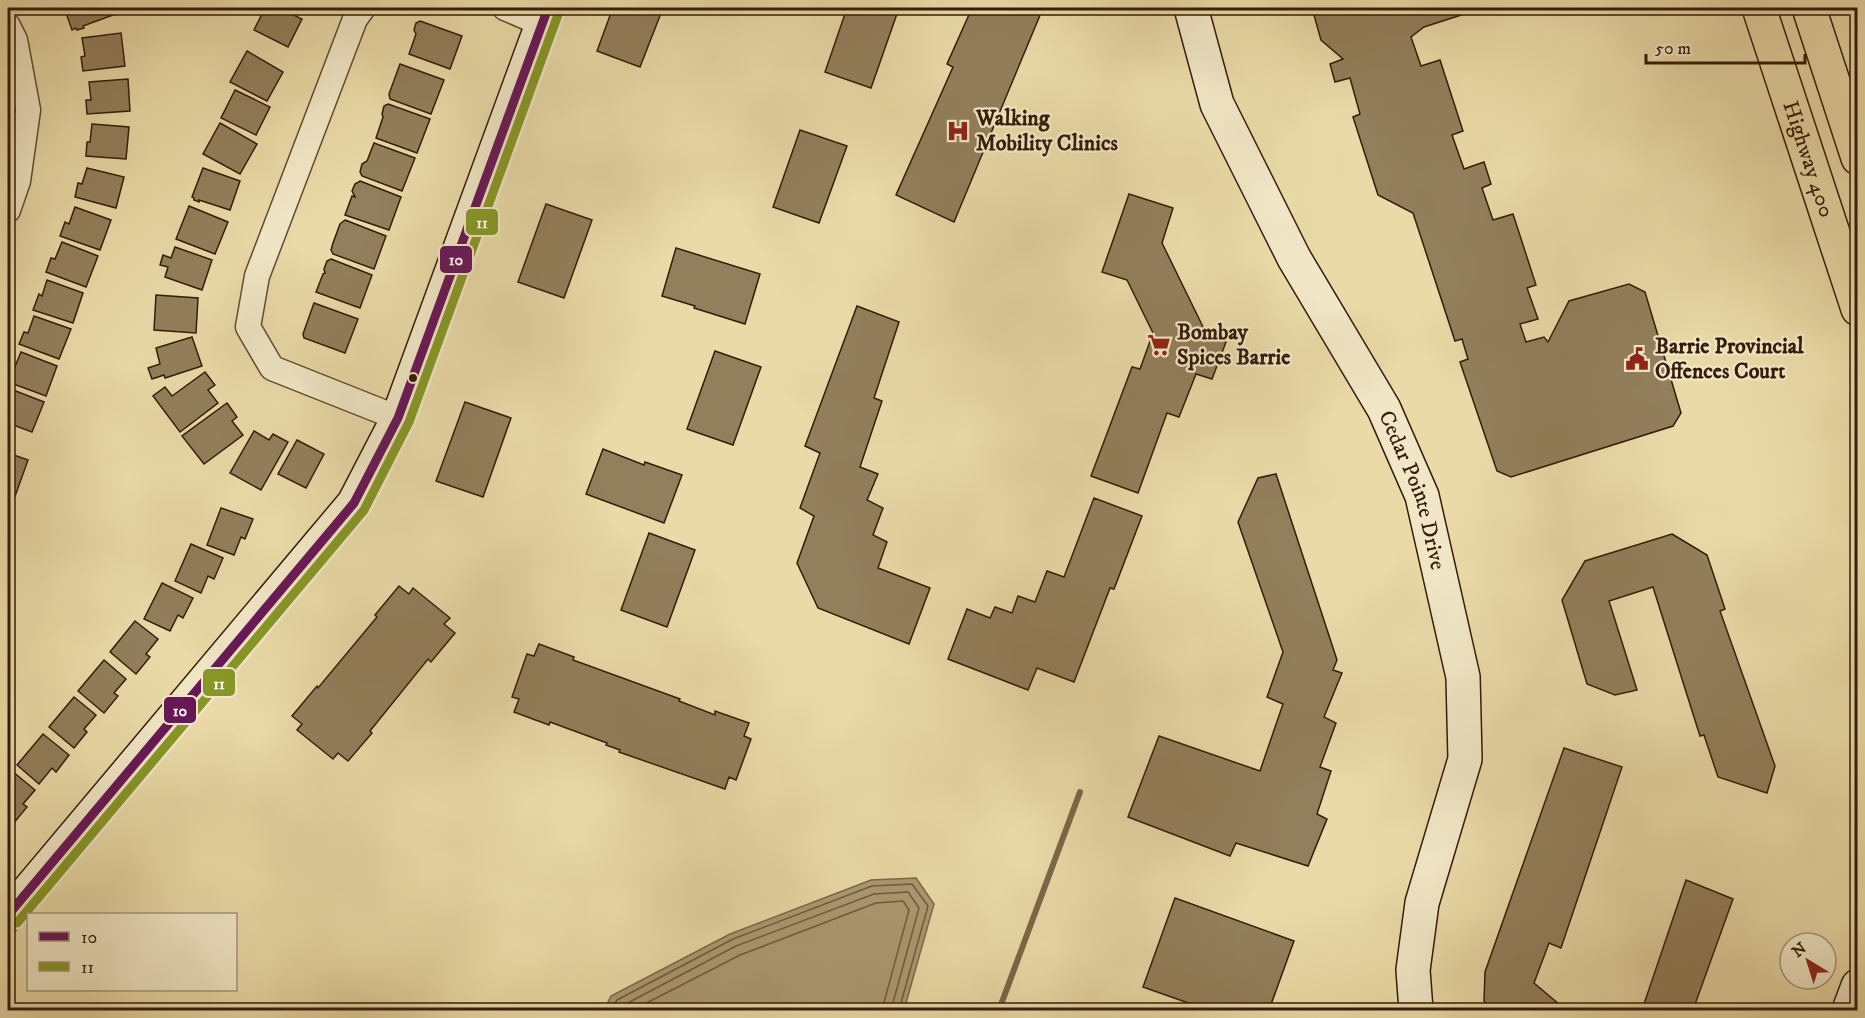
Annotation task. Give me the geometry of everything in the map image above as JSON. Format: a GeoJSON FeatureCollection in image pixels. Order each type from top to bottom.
{"type":"FeatureCollection","features":[{"type":"Feature","properties":{"kind":"highway","name":"Highway 400"},"geometry":{"type":"LineString","coordinates":[[1759,8],[1857,309]]}},
{"type":"Feature","properties":{"kind":"highway"},"geometry":{"type":"LineString","coordinates":[[1809,8],[1857,158]]}},
{"type":"Feature","properties":{"kind":"street"},"geometry":{"type":"LineString","coordinates":[[363,8],[355,19],[257,276],[248,327],[272,368],[398,418]]}},
{"type":"Feature","properties":{"kind":"street"},"geometry":{"type":"LineString","coordinates":[[8,915],[354,503],[398,418],[545,16],[506,8]]}},
{"type":"Feature","properties":{"kind":"street","name":"Cedar Pointe Drive"},"geometry":{"type":"LineString","coordinates":[[1191,8],[1217,104],[1294,258],[1384,409],[1422,496],[1463,677],[1465,759],[1422,903],[1413,970],[1416,1011]]}},
{"type":"Feature","properties":{"kind":"street"},"geometry":{"type":"LineString","coordinates":[[8,26],[15,40],[28,110],[18,181],[8,210]]}},
{"type":"Feature","properties":{"kind":"street"},"geometry":{"type":"LineString","coordinates":[[1849,1011],[1857,986]]}},
{"type":"Feature","properties":{"kind":"water"},"geometry":{"type":"Polygon","coordinates":[[[916,878],[934,904],[904,1010],[604,1010],[611,996],[730,934],[871,880],[916,878]]]}},
{"type":"Feature","properties":{"kind":"building"},"geometry":{"type":"Polygon","coordinates":[[[73,8],[132,8],[83,26],[84,28],[72,30],[66,13],[74,10],[73,8]]]}},
{"type":"Feature","properties":{"kind":"building"},"geometry":{"type":"Polygon","coordinates":[[[265,8],[279,8],[302,19],[288,47],[254,30],[265,8]]]}},
{"type":"Feature","properties":{"kind":"building"},"geometry":{"type":"Polygon","coordinates":[[[610,8],[663,8],[640,67],[597,51],[612,10],[610,8]]]}},
{"type":"Feature","properties":{"kind":"building"},"geometry":{"type":"Polygon","coordinates":[[[847,8],[899,8],[871,88],[825,72],[847,8]]]}},
{"type":"Feature","properties":{"kind":"building","name":"Walking Mobility Clinics"},"geometry":{"type":"Polygon","coordinates":[[[972,8],[1043,8],[954,222],[896,195],[953,67],[947,64],[972,8]]]}},
{"type":"Feature","properties":{"kind":"building"},"geometry":{"type":"Polygon","coordinates":[[[1312,8],[1483,8],[1424,27],[1411,37],[1421,66],[1440,60],[1463,131],[1452,135],[1464,169],[1484,162],[1491,184],[1482,188],[1493,220],[1513,214],[1536,285],[1527,288],[1538,319],[1520,324],[1526,342],[1544,337],[1548,342],[1569,301],[1629,284],[1645,292],[1681,413],[1673,426],[1511,477],[1497,471],[1460,362],[1468,359],[1462,339],[1455,341],[1413,213],[1378,195],[1353,117],[1360,114],[1350,78],[1335,82],[1330,64],[1343,59],[1321,40],[1312,8]]]}},
{"type":"Feature","properties":{"kind":"building"},"geometry":{"type":"Polygon","coordinates":[[[420,21],[462,36],[450,69],[409,54],[416,34],[414,30],[416,23],[420,21]]]}},
{"type":"Feature","properties":{"kind":"building"},"geometry":{"type":"Polygon","coordinates":[[[121,33],[125,66],[83,71],[81,57],[85,56],[82,38],[121,33]]]}},
{"type":"Feature","properties":{"kind":"building"},"geometry":{"type":"Polygon","coordinates":[[[247,51],[283,72],[267,101],[230,82],[247,51]]]}},
{"type":"Feature","properties":{"kind":"building"},"geometry":{"type":"Polygon","coordinates":[[[400,64],[444,80],[431,114],[390,99],[389,94],[400,64]]]}},
{"type":"Feature","properties":{"kind":"building"},"geometry":{"type":"Polygon","coordinates":[[[128,79],[130,111],[87,114],[86,100],[91,100],[89,82],[128,79]]]}},
{"type":"Feature","properties":{"kind":"building"},"geometry":{"type":"Polygon","coordinates":[[[235,90],[270,107],[256,135],[221,118],[235,90]]]}},
{"type":"Feature","properties":{"kind":"building"},"geometry":{"type":"Polygon","coordinates":[[[388,104],[430,119],[417,153],[376,138],[384,106],[388,104]]]}},
{"type":"Feature","properties":{"kind":"building"},"geometry":{"type":"Polygon","coordinates":[[[220,123],[257,144],[240,174],[203,154],[220,123]]]}},
{"type":"Feature","properties":{"kind":"building"},"geometry":{"type":"Polygon","coordinates":[[[92,124],[129,127],[126,159],[86,156],[92,124]]]}},
{"type":"Feature","properties":{"kind":"building"},"geometry":{"type":"Polygon","coordinates":[[[800,130],[847,146],[819,223],[773,207],[800,130]]]}},
{"type":"Feature","properties":{"kind":"building"},"geometry":{"type":"Polygon","coordinates":[[[374,143],[415,158],[402,191],[362,176],[360,172],[362,164],[367,161],[374,143]]]}},
{"type":"Feature","properties":{"kind":"building"},"geometry":{"type":"Polygon","coordinates":[[[87,168],[124,177],[116,208],[75,197],[78,183],[82,184],[87,168]]]}},
{"type":"Feature","properties":{"kind":"building"},"geometry":{"type":"Polygon","coordinates":[[[203,168],[240,181],[230,210],[199,200],[199,202],[192,197],[203,168]]]}},
{"type":"Feature","properties":{"kind":"building"},"geometry":{"type":"Polygon","coordinates":[[[360,181],[401,197],[389,230],[345,215],[352,196],[355,197],[352,191],[355,184],[360,181]]]}},
{"type":"Feature","properties":{"kind":"building"},"geometry":{"type":"Polygon","coordinates":[[[1129,194],[1173,208],[1162,243],[1207,335],[1226,342],[1212,379],[1196,374],[1179,417],[1167,413],[1138,493],[1091,476],[1132,367],[1140,369],[1153,333],[1127,280],[1102,272],[1129,194]]]}},
{"type":"Feature","properties":{"kind":"building"},"geometry":{"type":"Polygon","coordinates":[[[546,204],[592,220],[564,298],[518,282],[546,204]]]}},
{"type":"Feature","properties":{"kind":"building"},"geometry":{"type":"Polygon","coordinates":[[[189,206],[228,222],[215,254],[176,239],[189,206]]]}},
{"type":"Feature","properties":{"kind":"building"},"geometry":{"type":"Polygon","coordinates":[[[75,207],[111,220],[100,250],[60,236],[65,222],[69,224],[75,207]]]}},
{"type":"Feature","properties":{"kind":"building"},"geometry":{"type":"Polygon","coordinates":[[[345,220],[386,236],[374,269],[333,254],[331,250],[333,243],[340,224],[345,220]]]}},
{"type":"Feature","properties":{"kind":"building"},"geometry":{"type":"Polygon","coordinates":[[[62,242],[98,256],[86,287],[46,272],[51,258],[55,259],[62,242]]]}},
{"type":"Feature","properties":{"kind":"building"},"geometry":{"type":"Polygon","coordinates":[[[175,247],[212,260],[202,290],[165,277],[168,267],[160,265],[163,255],[171,258],[175,247]]]}},
{"type":"Feature","properties":{"kind":"building"},"geometry":{"type":"Polygon","coordinates":[[[676,248],[760,274],[745,324],[662,296],[676,248]]]}},
{"type":"Feature","properties":{"kind":"building"},"geometry":{"type":"Polygon","coordinates":[[[331,259],[372,275],[360,308],[316,292],[325,273],[327,261],[331,259]]]}},
{"type":"Feature","properties":{"kind":"building"},"geometry":{"type":"Polygon","coordinates":[[[47,280],[83,293],[73,323],[33,310],[39,294],[42,296],[47,280]]]}},
{"type":"Feature","properties":{"kind":"building"},"geometry":{"type":"Polygon","coordinates":[[[156,295],[198,298],[196,333],[154,330],[156,295]]]}},
{"type":"Feature","properties":{"kind":"building"},"geometry":{"type":"Polygon","coordinates":[[[314,303],[358,319],[345,353],[304,338],[303,334],[314,303]]]}},
{"type":"Feature","properties":{"kind":"building"},"geometry":{"type":"Polygon","coordinates":[[[857,306],[899,322],[874,398],[882,401],[860,467],[878,474],[867,500],[883,508],[873,535],[887,542],[878,568],[930,588],[909,644],[818,608],[797,563],[814,516],[800,508],[820,453],[805,446],[857,306]]]}},
{"type":"Feature","properties":{"kind":"building"},"geometry":{"type":"Polygon","coordinates":[[[34,316],[71,329],[59,359],[19,344],[24,332],[28,333],[34,316]]]}},
{"type":"Feature","properties":{"kind":"building"},"geometry":{"type":"Polygon","coordinates":[[[192,337],[202,366],[165,378],[164,375],[152,379],[148,368],[160,364],[156,348],[192,337]]]}},
{"type":"Feature","properties":{"kind":"building"},"geometry":{"type":"Polygon","coordinates":[[[715,351],[761,367],[733,445],[687,429],[715,351]]]}},
{"type":"Feature","properties":{"kind":"building"},"geometry":{"type":"Polygon","coordinates":[[[21,352],[57,366],[46,396],[8,382],[11,368],[14,369],[21,352]]]}},
{"type":"Feature","properties":{"kind":"building"},"geometry":{"type":"Polygon","coordinates":[[[205,372],[215,385],[208,390],[218,403],[180,432],[153,396],[165,387],[172,396],[205,372]]]}},
{"type":"Feature","properties":{"kind":"building"},"geometry":{"type":"Polygon","coordinates":[[[8,388],[44,402],[32,432],[8,423],[8,388]]]}},
{"type":"Feature","properties":{"kind":"building"},"geometry":{"type":"Polygon","coordinates":[[[465,402],[511,418],[483,497],[436,481],[465,402]]]}},
{"type":"Feature","properties":{"kind":"building"},"geometry":{"type":"Polygon","coordinates":[[[227,403],[237,417],[232,421],[243,435],[204,464],[182,436],[227,403]]]}},
{"type":"Feature","properties":{"kind":"building"},"geometry":{"type":"Polygon","coordinates":[[[254,431],[269,440],[273,434],[288,442],[261,490],[230,473],[254,431]]]}},
{"type":"Feature","properties":{"kind":"building"},"geometry":{"type":"Polygon","coordinates":[[[297,440],[324,454],[306,488],[278,474],[297,440]]]}},
{"type":"Feature","properties":{"kind":"building"},"geometry":{"type":"Polygon","coordinates":[[[603,449],[644,465],[645,462],[682,475],[664,523],[586,494],[603,449]]]}},
{"type":"Feature","properties":{"kind":"building"},"geometry":{"type":"Polygon","coordinates":[[[8,453],[28,460],[8,516],[8,453]]]}},
{"type":"Feature","properties":{"kind":"building"},"geometry":{"type":"Polygon","coordinates":[[[1276,474],[1337,660],[1333,670],[1342,673],[1324,717],[1336,723],[1320,767],[1331,771],[1317,814],[1327,819],[1308,866],[1236,843],[1230,856],[1128,817],[1159,736],[1260,771],[1283,704],[1267,697],[1283,652],[1238,522],[1258,478],[1276,474]]]}},
{"type":"Feature","properties":{"kind":"building"},"geometry":{"type":"Polygon","coordinates":[[[1094,498],[1142,516],[1114,589],[1110,588],[1074,682],[1037,668],[1028,690],[948,659],[967,609],[990,618],[995,607],[1012,613],[1018,596],[1035,602],[1047,571],[1064,577],[1094,498]]]}},
{"type":"Feature","properties":{"kind":"building"},"geometry":{"type":"Polygon","coordinates":[[[221,508],[253,519],[245,539],[241,537],[234,555],[207,545],[221,508]]]}},
{"type":"Feature","properties":{"kind":"building"},"geometry":{"type":"Polygon","coordinates":[[[649,533],[695,550],[667,627],[621,610],[649,533]]]}},
{"type":"Feature","properties":{"kind":"building"},"geometry":{"type":"Polygon","coordinates":[[[1672,534],[1707,555],[1725,609],[1720,611],[1775,766],[1767,793],[1718,777],[1704,735],[1700,736],[1653,587],[1609,601],[1637,690],[1615,695],[1587,684],[1562,600],[1585,561],[1672,534]]]}},
{"type":"Feature","properties":{"kind":"building"},"geometry":{"type":"Polygon","coordinates":[[[191,544],[223,558],[214,579],[208,576],[201,593],[175,581],[191,544]]]}},
{"type":"Feature","properties":{"kind":"building"},"geometry":{"type":"Polygon","coordinates":[[[162,583],[193,598],[183,618],[178,615],[170,631],[144,619],[162,583]]]}},
{"type":"Feature","properties":{"kind":"building"},"geometry":{"type":"Polygon","coordinates":[[[399,586],[409,594],[413,588],[450,618],[444,624],[455,633],[431,662],[428,659],[348,761],[338,753],[333,759],[297,730],[302,724],[292,716],[377,617],[375,615],[399,586]]]}},
{"type":"Feature","properties":{"kind":"building"},"geometry":{"type":"Polygon","coordinates":[[[135,621],[158,639],[146,654],[150,657],[136,674],[110,652],[135,621]]]}},
{"type":"Feature","properties":{"kind":"building"},"geometry":{"type":"Polygon","coordinates":[[[539,644],[574,657],[573,660],[680,699],[679,701],[715,715],[715,711],[749,723],[744,736],[751,739],[736,780],[729,777],[725,789],[619,752],[620,750],[606,745],[607,743],[550,722],[549,725],[514,712],[519,699],[512,697],[527,654],[534,656],[539,644]]]}},
{"type":"Feature","properties":{"kind":"building"},"geometry":{"type":"Polygon","coordinates":[[[104,660],[126,679],[114,693],[118,696],[104,713],[78,691],[104,660]]]}},
{"type":"Feature","properties":{"kind":"building"},"geometry":{"type":"Polygon","coordinates":[[[74,697],[96,715],[84,729],[87,732],[74,748],[49,727],[74,697]]]}},
{"type":"Feature","properties":{"kind":"building"},"geometry":{"type":"Polygon","coordinates":[[[43,734],[69,755],[56,772],[52,768],[39,784],[17,765],[43,734]]]}},
{"type":"Feature","properties":{"kind":"building"},"geometry":{"type":"Polygon","coordinates":[[[1564,748],[1622,767],[1561,948],[1549,943],[1534,983],[1566,1010],[1491,1010],[1484,1001],[1485,972],[1564,748]]]}},
{"type":"Feature","properties":{"kind":"building"},"geometry":{"type":"Polygon","coordinates":[[[12,771],[35,790],[23,804],[27,807],[13,824],[8,820],[8,777],[12,771]]]}},
{"type":"Feature","properties":{"kind":"building"},"geometry":{"type":"Polygon","coordinates":[[[1686,880],[1733,899],[1693,1010],[1642,1010],[1686,880]]]}},
{"type":"Feature","properties":{"kind":"building"},"geometry":{"type":"Polygon","coordinates":[[[1175,898],[1294,941],[1269,1010],[1208,1010],[1143,987],[1175,898]]]}},
{"type":"Feature","properties":{"kind":"waterway"},"geometry":{"type":"LineString","coordinates":[[999,1010],[1080,792]]}},
{"type":"Feature","properties":{"kind":"transit line","name":"10"},"geometry":{"type":"LineString","coordinates":[[8,915],[354,503],[398,418],[548,8]]}},
{"type":"Feature","properties":{"kind":"transit line","name":"11"},"geometry":{"type":"LineString","coordinates":[[17,923],[364,510],[409,422],[559,12]]}},
{"type":"Feature","properties":{"kind":"place","name":"Walking Mobility Clinics"},"geometry":{"type":"Point","coordinates":[958,131]}},
{"type":"Feature","properties":{"kind":"place","name":"Bombay Spices Barrie"},"geometry":{"type":"Point","coordinates":[1159,345]}},
{"type":"Feature","properties":{"kind":"place","name":"Barrie Provincial Offences Court"},"geometry":{"type":"Point","coordinates":[1637,359]}}]}
